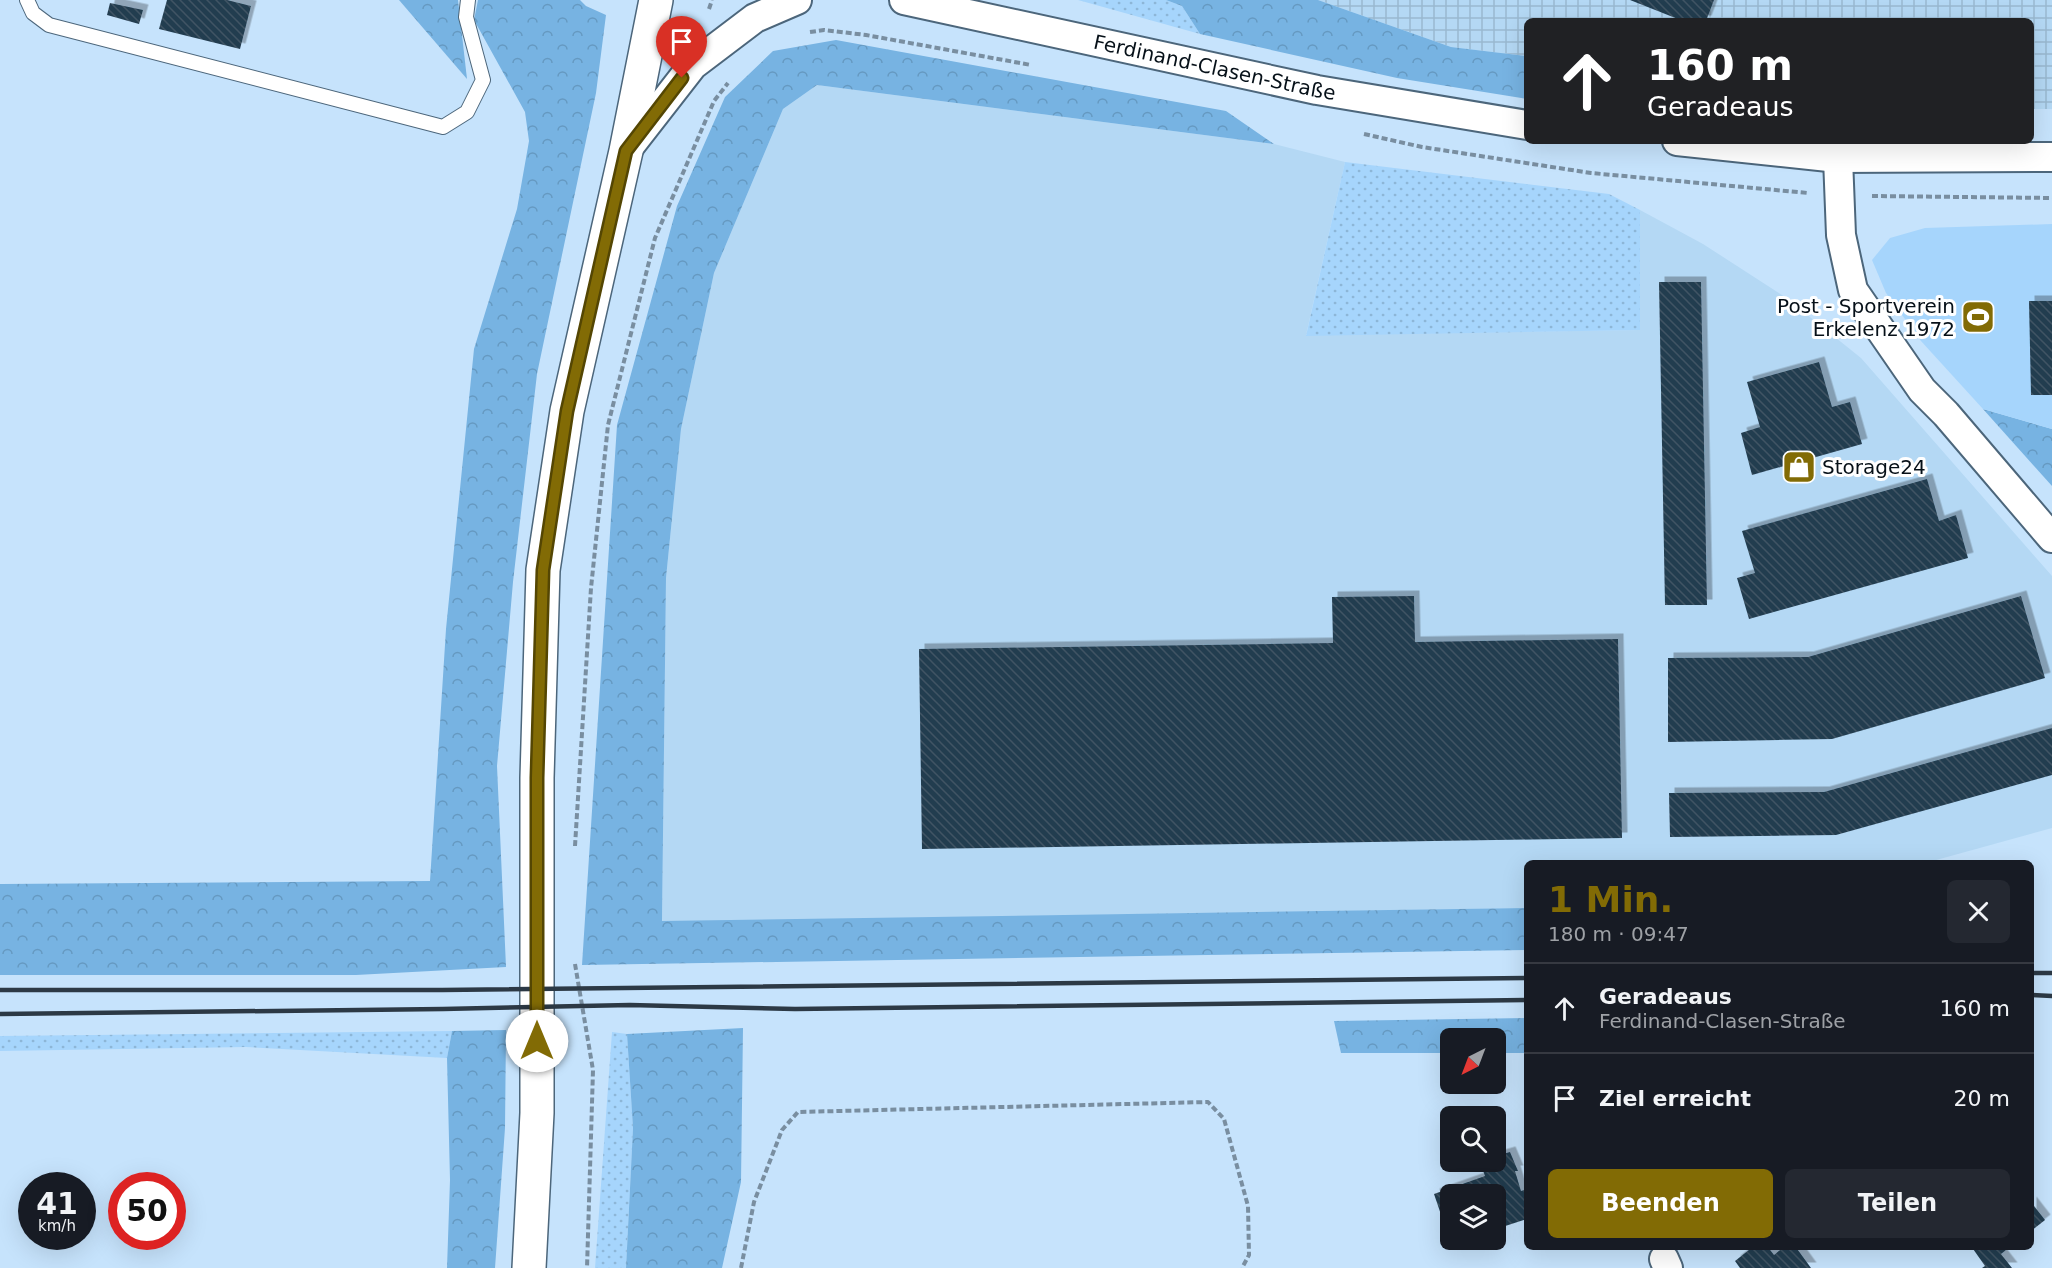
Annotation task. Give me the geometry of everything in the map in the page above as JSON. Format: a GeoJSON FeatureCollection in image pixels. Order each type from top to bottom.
{"type":"FeatureCollection","features":[{"type":"Feature","properties":{"kind":"main road"},"geometry":{"type":"LineString","coordinates":[[529,1268],[537,1113],[537,778],[543,570],[567,411],[626,151],[656,0]]}},
{"type":"Feature","properties":{"kind":"street"},"geometry":{"type":"LineString","coordinates":[[626,151],[693,65],[755,18],[797,0]]}},
{"type":"Feature","properties":{"kind":"street","name":"Ferdinand-Clasen-Straße"},"geometry":{"type":"LineString","coordinates":[[904,0],[1317,90],[1524,124]]}},
{"type":"Feature","properties":{"kind":"street"},"geometry":{"type":"LineString","coordinates":[[1705,144],[1838,158],[2052,158]]}},
{"type":"Feature","properties":{"kind":"street"},"geometry":{"type":"LineString","coordinates":[[1838,158],[1841,235],[1853,290],[1922,390],[1946,414],[2052,538]]}},
{"type":"Feature","properties":{"kind":"lane"},"geometry":{"type":"LineString","coordinates":[[27,0],[33,13],[49,25],[443,127],[467,112],[483,80],[466,17],[468,0]]}},
{"type":"Feature","properties":{"kind":"path"},"geometry":{"type":"LineString","coordinates":[[575,856],[591,588],[608,425],[655,238],[714,101],[745,61],[707,18],[712,0]]}},
{"type":"Feature","properties":{"kind":"path"},"geometry":{"type":"LineString","coordinates":[[574,958],[593,1070],[587,1268]]}},
{"type":"Feature","properties":{"kind":"path"},"geometry":{"type":"LineString","coordinates":[[741,1268],[754,1202],[782,1130],[798,1112],[1208,1102],[1224,1119],[1248,1206],[1249,1255],[1242,1268]]}},
{"type":"Feature","properties":{"kind":"shaded area"},"geometry":{"type":"Polygon","coordinates":[[[1078,0],[1166,0],[1182,6],[1200,34],[1078,0]]]}},
{"type":"Feature","properties":{"kind":"shaded area"},"geometry":{"type":"Polygon","coordinates":[[[1318,0],[2052,0],[2052,109],[2034,109],[2034,18],[1524,18],[1524,56],[1451,47],[1318,0]]]}},
{"type":"Feature","properties":{"kind":"shaded area"},"geometry":{"type":"Polygon","coordinates":[[[817,85],[1274,144],[1345,162],[1306,335],[1640,330],[1640,210],[1703,244],[1785,297],[1861,358],[2052,576],[2052,828],[1936,860],[1524,860],[1524,908],[662,922],[666,578],[681,429],[714,273],[783,109],[817,85]]]}},
{"type":"Feature","properties":{"kind":"shaded area"},"geometry":{"type":"Polygon","coordinates":[[[1345,162],[1609,194],[1640,210],[1640,330],[1306,336],[1345,162]]]}},
{"type":"Feature","properties":{"kind":"shaded area","name":"Post - Sportverein Erkelenz 1972"},"geometry":{"type":"Polygon","coordinates":[[[2052,224],[2052,429],[1983,409],[1921,341],[1886,293],[1872,260],[1890,238],[1925,228],[2052,224]]]}},
{"type":"Feature","properties":{"kind":"shaded area"},"geometry":{"type":"Polygon","coordinates":[[[452,1031],[447,1058],[246,1047],[0,1051],[0,1036],[452,1031]]]}},
{"type":"Feature","properties":{"kind":"shaded area"},"geometry":{"type":"Polygon","coordinates":[[[612,1032],[627,1034],[633,1128],[626,1268],[595,1268],[612,1032]]]}},
{"type":"Feature","properties":{"kind":"green space"},"geometry":{"type":"Polygon","coordinates":[[[399,0],[458,0],[467,79],[399,0]]]}},
{"type":"Feature","properties":{"kind":"green space"},"geometry":{"type":"Polygon","coordinates":[[[478,0],[580,0],[586,6],[606,15],[596,93],[537,374],[513,582],[497,766],[506,967],[356,975],[0,975],[0,884],[430,881],[446,629],[474,349],[517,209],[529,141],[525,112],[474,20],[478,0]]]}},
{"type":"Feature","properties":{"kind":"green space"},"geometry":{"type":"Polygon","coordinates":[[[1166,0],[1318,0],[1451,47],[1524,56],[1524,99],[1397,78],[1200,34],[1182,6],[1166,0]]]}},
{"type":"Feature","properties":{"kind":"green space"},"geometry":{"type":"Polygon","coordinates":[[[836,40],[1226,111],[1274,144],[817,85],[783,109],[714,273],[681,429],[666,578],[662,921],[1524,908],[1524,950],[582,965],[617,425],[677,206],[725,97],[773,51],[836,40]]]}},
{"type":"Feature","properties":{"kind":"green space"},"geometry":{"type":"Polygon","coordinates":[[[1983,409],[2052,429],[2052,486],[1983,409]]]}},
{"type":"Feature","properties":{"kind":"green space"},"geometry":{"type":"Polygon","coordinates":[[[1524,1018],[1524,1053],[1506,1053],[1506,1028],[1440,1028],[1440,1053],[1341,1053],[1334,1021],[1524,1018]]]}},
{"type":"Feature","properties":{"kind":"green space"},"geometry":{"type":"Polygon","coordinates":[[[743,1028],[741,1182],[722,1268],[626,1268],[633,1128],[627,1034],[743,1028]]]}},
{"type":"Feature","properties":{"kind":"green space"},"geometry":{"type":"Polygon","coordinates":[[[506,1030],[505,1128],[495,1268],[447,1268],[450,1180],[447,1058],[452,1031],[506,1030]]]}},
{"type":"Feature","properties":{"kind":"building"},"geometry":{"type":"Polygon","coordinates":[[[167,0],[227,0],[251,6],[240,49],[159,29],[167,0]]]}},
{"type":"Feature","properties":{"kind":"building"},"geometry":{"type":"Polygon","coordinates":[[[1630,0],[1714,0],[1707,18],[1675,18],[1630,0]]]}},
{"type":"Feature","properties":{"kind":"building"},"geometry":{"type":"Polygon","coordinates":[[[110,3],[143,10],[139,24],[107,15],[110,3]]]}},
{"type":"Feature","properties":{"kind":"building"},"geometry":{"type":"Polygon","coordinates":[[[1659,282],[1701,282],[1707,605],[1665,605],[1659,282]]]}},
{"type":"Feature","properties":{"kind":"building"},"geometry":{"type":"Polygon","coordinates":[[[2029,301],[2052,301],[2052,395],[2031,395],[2029,301]]]}},
{"type":"Feature","properties":{"kind":"building"},"geometry":{"type":"Polygon","coordinates":[[[1819,362],[1832,407],[1850,402],[1862,444],[1752,475],[1741,433],[1760,427],[1747,382],[1819,362]]]}},
{"type":"Feature","properties":{"kind":"building"},"geometry":{"type":"Polygon","coordinates":[[[1927,479],[1939,521],[1956,515],[1968,558],[1749,619],[1737,578],[1755,573],[1742,531],[1927,479]]]}},
{"type":"Feature","properties":{"kind":"building"},"geometry":{"type":"Polygon","coordinates":[[[1414,596],[1415,642],[1618,639],[1622,838],[922,849],[919,649],[1333,643],[1332,597],[1414,596]]]}},
{"type":"Feature","properties":{"kind":"building"},"geometry":{"type":"Polygon","coordinates":[[[2021,596],[2045,678],[1832,739],[1668,742],[1668,658],[1808,657],[2021,596]]]}},
{"type":"Feature","properties":{"kind":"building"},"geometry":{"type":"Polygon","coordinates":[[[2052,728],[2052,775],[1836,835],[1670,837],[1669,793],[1824,792],[2052,728]]]}},
{"type":"Feature","properties":{"kind":"building"},"geometry":{"type":"Polygon","coordinates":[[[1510,1152],[1518,1171],[1515,1171],[1521,1191],[1524,1190],[1524,1220],[1506,1226],[1506,1184],[1462,1184],[1485,1176],[1484,1172],[1506,1172],[1506,1153],[1510,1152]]]}},
{"type":"Feature","properties":{"kind":"building"},"geometry":{"type":"Polygon","coordinates":[[[1440,1192],[1440,1212],[1434,1194],[1440,1192]]]}},
{"type":"Feature","properties":{"kind":"building"},"geometry":{"type":"Polygon","coordinates":[[[2034,1206],[2045,1220],[2034,1229],[2034,1206]]]}},
{"type":"Feature","properties":{"kind":"building"},"geometry":{"type":"Polygon","coordinates":[[[1749,1250],[1770,1250],[1774,1255],[1780,1250],[1798,1250],[1811,1268],[1740,1268],[1735,1261],[1749,1250]]]}},
{"type":"Feature","properties":{"kind":"building"},"geometry":{"type":"Polygon","coordinates":[[[1974,1250],[2006,1250],[2001,1254],[2012,1268],[1982,1268],[1985,1266],[1974,1250]]]}},
{"type":"Feature","properties":{"kind":"railway"},"geometry":{"type":"LineString","coordinates":[[2034,973],[2052,973]]}},
{"type":"Feature","properties":{"kind":"railway"},"geometry":{"type":"LineString","coordinates":[[0,990],[442,990],[1524,978]]}},
{"type":"Feature","properties":{"kind":"railway"},"geometry":{"type":"LineString","coordinates":[[2034,995],[2052,996]]}},
{"type":"Feature","properties":{"kind":"railway"},"geometry":{"type":"LineString","coordinates":[[0,1014],[630,1005],[795,1009],[1524,1000]]}},
{"type":"Feature","properties":{"kind":"place","name":"Post - Sportverein Erkelenz 1972"},"geometry":{"type":"Point","coordinates":[1978,317]}},
{"type":"Feature","properties":{"kind":"place","name":"Storage24"},"geometry":{"type":"Point","coordinates":[1799,467]}},
{"type":"Feature","properties":{"kind":"route"},"geometry":{"type":"LineString","coordinates":[[537,1041],[537,778],[543,570],[567,411],[626,151],[682,78]]}}]}
